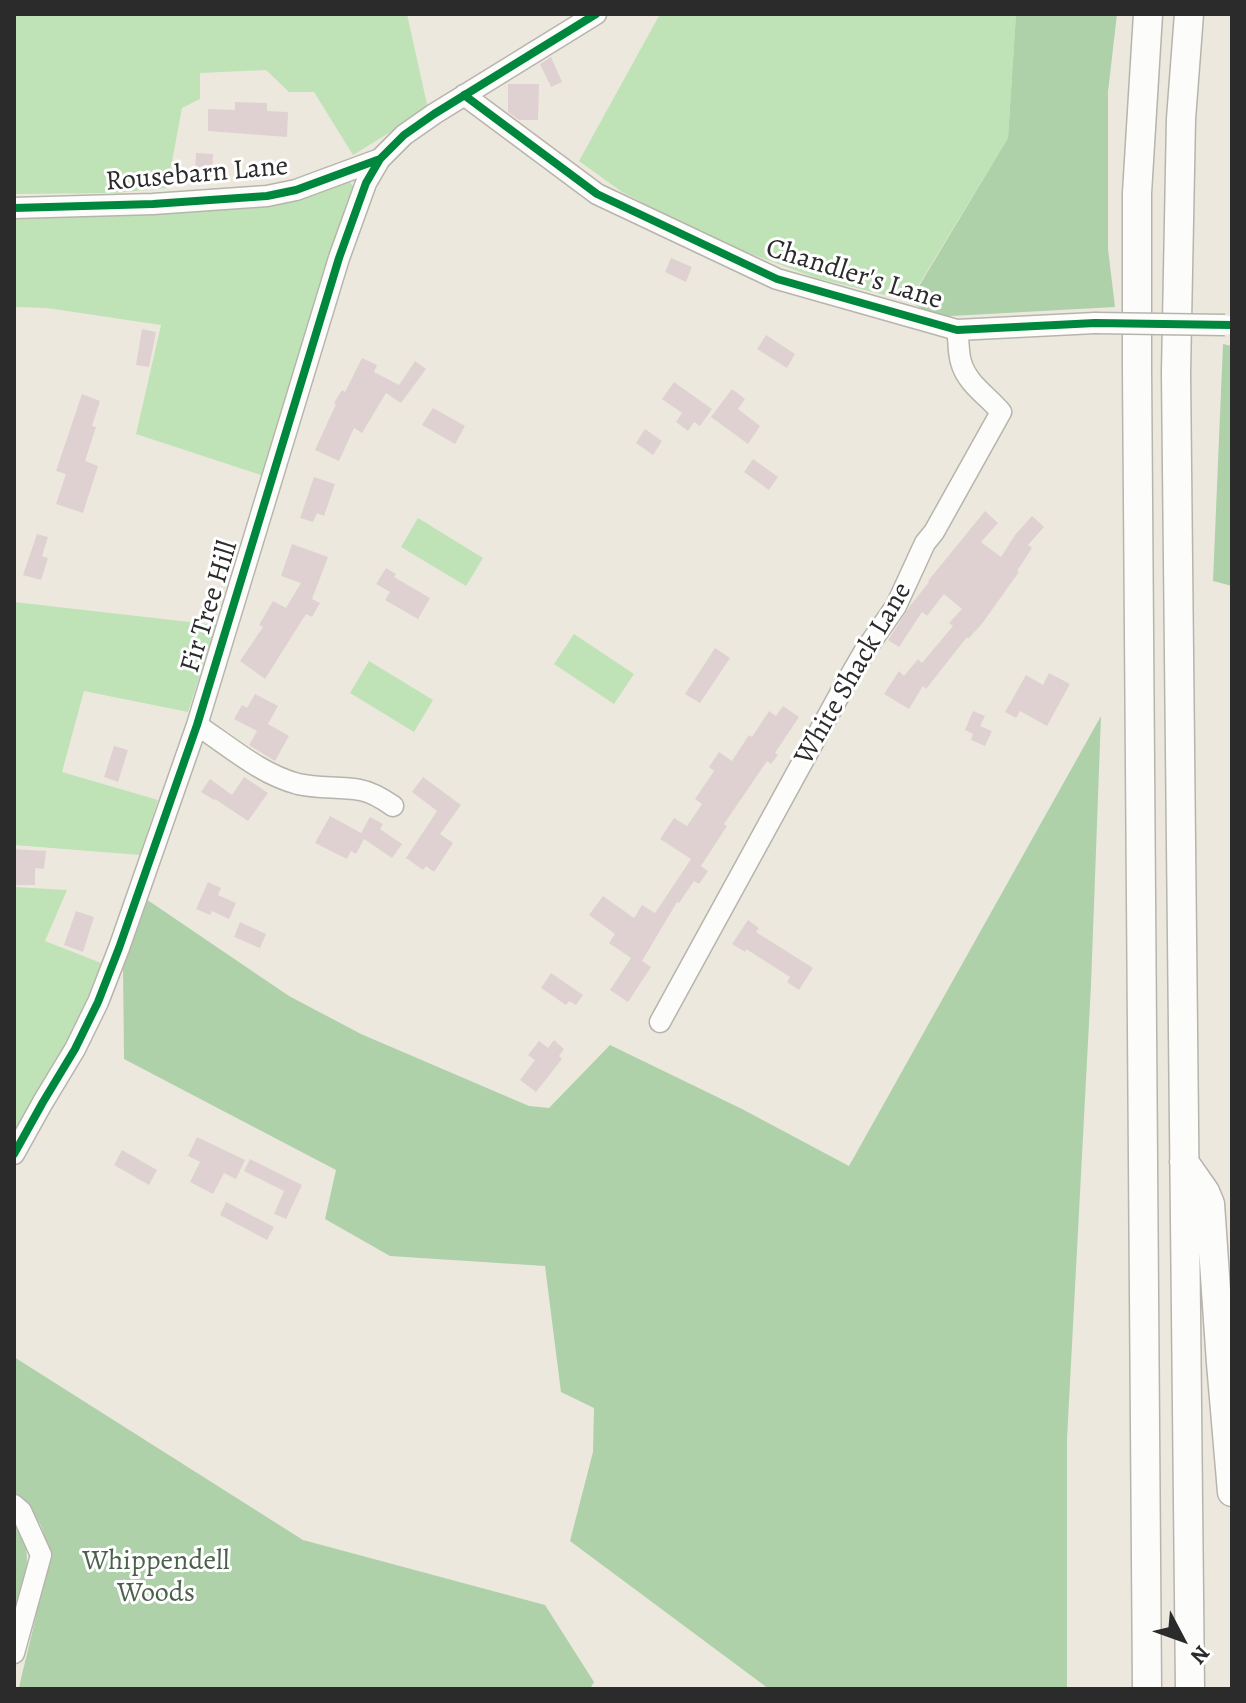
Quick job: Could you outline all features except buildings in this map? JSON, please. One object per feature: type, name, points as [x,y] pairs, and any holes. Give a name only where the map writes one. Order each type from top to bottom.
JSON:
[{"type":"highway","points":[[1147,1689],[1137,193],[1148,14]]},
{"type":"highway","points":[[1189,14],[1180,134],[1176,373],[1190,1689]]},
{"type":"highway","points":[[1184,1162],[1210,1204],[1232,1492]]},
{"type":"highway","points":[[1130,1689],[1146,1615]]},
{"type":"street","name":"Fir Tree Hill","points":[[14,1154],[75,1049],[119,948],[197,725],[339,258],[366,183],[380,159],[404,135],[596,14]]},
{"type":"street","name":"Chandler's Lane","points":[[464,95],[597,194],[777,279],[957,330],[1095,323],[1228,325]]},
{"type":"street","name":"Rousebarn Lane","points":[[14,208],[153,204],[267,196],[296,190],[380,159]]},
{"type":"street","name":"White Shack Lane","points":[[660,1022],[842,690],[896,606],[925,543],[1001,412],[976,388],[962,366],[957,330]]},
{"type":"street","points":[[197,725],[247,760],[283,779],[359,790],[382,798],[393,806]]},
{"type":"street","points":[[14,1505],[21,1511],[41,1555],[14,1653]]},
{"type":"green space","points":[[14,14],[407,14],[428,109],[353,155],[314,92],[289,92],[266,70],[200,73],[200,99],[182,108],[167,188],[114,193],[14,194]]},
{"type":"green space","points":[[660,14],[1016,14],[1008,138],[909,301],[816,278],[719,242],[622,192],[579,161]]},
{"type":"green space","points":[[1016,14],[1117,14],[1108,92],[1108,249],[1115,307],[938,319],[910,301],[1008,138]]},
{"type":"green space","points":[[348,179],[357,192],[264,476],[136,434],[161,325],[47,308],[14,307],[14,217],[163,214],[291,201]]},
{"type":"green space","points":[[1223,344],[1232,346],[1232,586],[1213,581]]},
{"type":"green space","points":[[418,518],[483,558],[466,586],[401,547]]},
{"type":"green space","points":[[14,602],[216,625],[188,712],[84,691],[62,772],[158,800],[140,855],[14,845]]},
{"type":"green space","points":[[574,634],[634,674],[614,704],[554,664]]},
{"type":"green space","points":[[369,661],[433,700],[414,732],[350,693]]},
{"type":"green space","points":[[1101,716],[1091,985],[1067,1439],[1067,1689],[769,1689],[570,1541],[593,1452],[594,1408],[561,1392],[545,1266],[390,1256],[325,1219],[336,1170],[124,1059],[123,966],[146,899],[289,996],[361,1034],[529,1106],[549,1108],[610,1045],[742,1109],[849,1166]]},
{"type":"green space","points":[[14,887],[67,890],[45,941],[101,963],[77,1024],[14,1143]]},
{"type":"green space","name":"Whippendell Woods","points":[[14,1357],[303,1540],[545,1605],[594,1682],[590,1689],[19,1689],[43,1580],[45,1557],[40,1524],[14,1496]]},
{"type":"green space","name":"Whippendell Woods","points":[[14,1524],[21,1535],[27,1557],[14,1616]]},
{"type":"cycle path","points":[[14,1154],[75,1049],[119,948],[197,725],[339,258],[366,183],[380,159],[404,135],[596,14]]},
{"type":"cycle path","points":[[464,95],[597,194],[777,279],[957,330],[1095,323],[1232,325]]},
{"type":"cycle path","points":[[14,208],[153,204],[267,196],[296,190],[380,159]]}]
